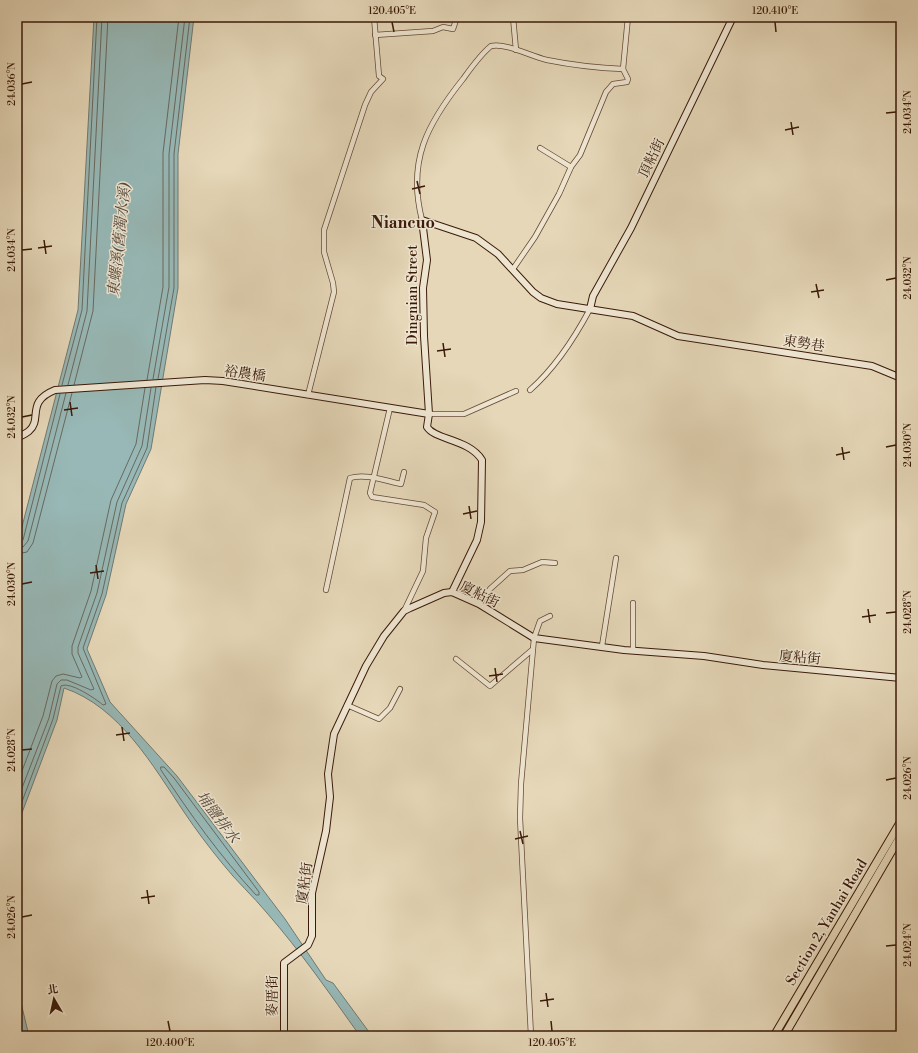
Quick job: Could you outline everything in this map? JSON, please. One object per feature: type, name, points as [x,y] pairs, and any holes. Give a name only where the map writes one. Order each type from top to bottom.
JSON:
[{"type":"main road","name":"Section 2, Yanhai Road","points":[[774,1036],[901,821]]},
{"type":"main road","name":"Section 2, Yanhai Road","points":[[784,1036],[901,835]]},
{"type":"street","points":[[308,395],[334,292],[333,283],[324,252],[324,230],[365,105],[371,92],[383,78],[379,76],[374,17]]},
{"type":"street","points":[[375,35],[433,31],[443,27],[453,29],[457,17]]},
{"type":"street","points":[[513,17],[516,50]]},
{"type":"street","points":[[513,269],[535,237],[559,194],[571,167],[580,155],[609,87],[614,84],[627,82],[624,69],[628,17]]},
{"type":"street","name":"頂粘街","points":[[530,390],[543,379],[566,349],[590,309],[593,296],[631,228],[733,17]]},
{"type":"street","name":"Dingnian Street","points":[[452,592],[477,540],[481,522],[482,460],[479,456],[459,442],[430,433],[427,427],[429,414],[423,302],[424,272],[427,260],[422,220],[418,203],[417,169],[419,153],[426,136],[450,95],[488,49],[497,45],[528,55],[586,67],[624,69]]},
{"type":"street","points":[[540,148],[571,167]]},
{"type":"street","points":[[422,220],[476,238],[489,246],[513,269],[533,292],[541,298],[557,304],[590,309]]},
{"type":"street","name":"東勢巷","points":[[590,309],[632,316],[678,336],[872,366],[901,378]]},
{"type":"street","name":"裕農橋","points":[[17,438],[29,431],[32,427],[41,397],[56,390],[176,382],[224,381],[429,414]]},
{"type":"street","points":[[429,414],[464,414],[516,391]]},
{"type":"street","points":[[390,408],[370,493],[372,497],[424,505],[435,512],[426,538],[423,571],[404,611]]},
{"type":"street","points":[[326,590],[349,480],[356,476],[402,484],[404,472]]},
{"type":"street","points":[[602,646],[616,558]]},
{"type":"street","points":[[479,604],[490,589],[510,571],[523,570],[542,562],[555,563]]},
{"type":"street","name":"廈粘街","points":[[290,958],[303,946],[308,944],[312,936],[312,893],[326,831],[330,797],[328,774],[334,734],[366,666],[384,636],[404,611],[444,593],[452,592],[479,604],[534,638],[633,650],[704,656],[763,666],[901,678]]},
{"type":"street","points":[[633,603],[633,650]]},
{"type":"street","points":[[532,1036],[520,818],[521,784],[534,638],[540,621],[550,616]]},
{"type":"street","points":[[456,659],[490,686],[532,650]]},
{"type":"street","points":[[347,705],[379,719],[390,708],[400,689]]},
{"type":"street","name":"麥厝街","points":[[284,1036],[284,964],[290,958]]},
{"type":"water","name":"東螺溪(舊濁水溪)","points":[[94,17],[194,17],[178,154],[178,288],[151,449],[126,504],[106,595],[87,649],[110,702],[177,776],[285,919],[326,980],[333,983],[372,1036],[360,1036],[292,943],[262,907],[227,870],[207,845],[147,758],[118,723],[102,709],[84,697],[64,688],[57,720],[17,826],[17,546],[78,310]]},
{"type":"water","points":[[17,986],[29,1036],[17,1036]]},
{"type":"district","name":"Niancuo","points":[[403,222]]},
{"type":"water label","name":"埔鹽排水","points":[[218,817]]}]
